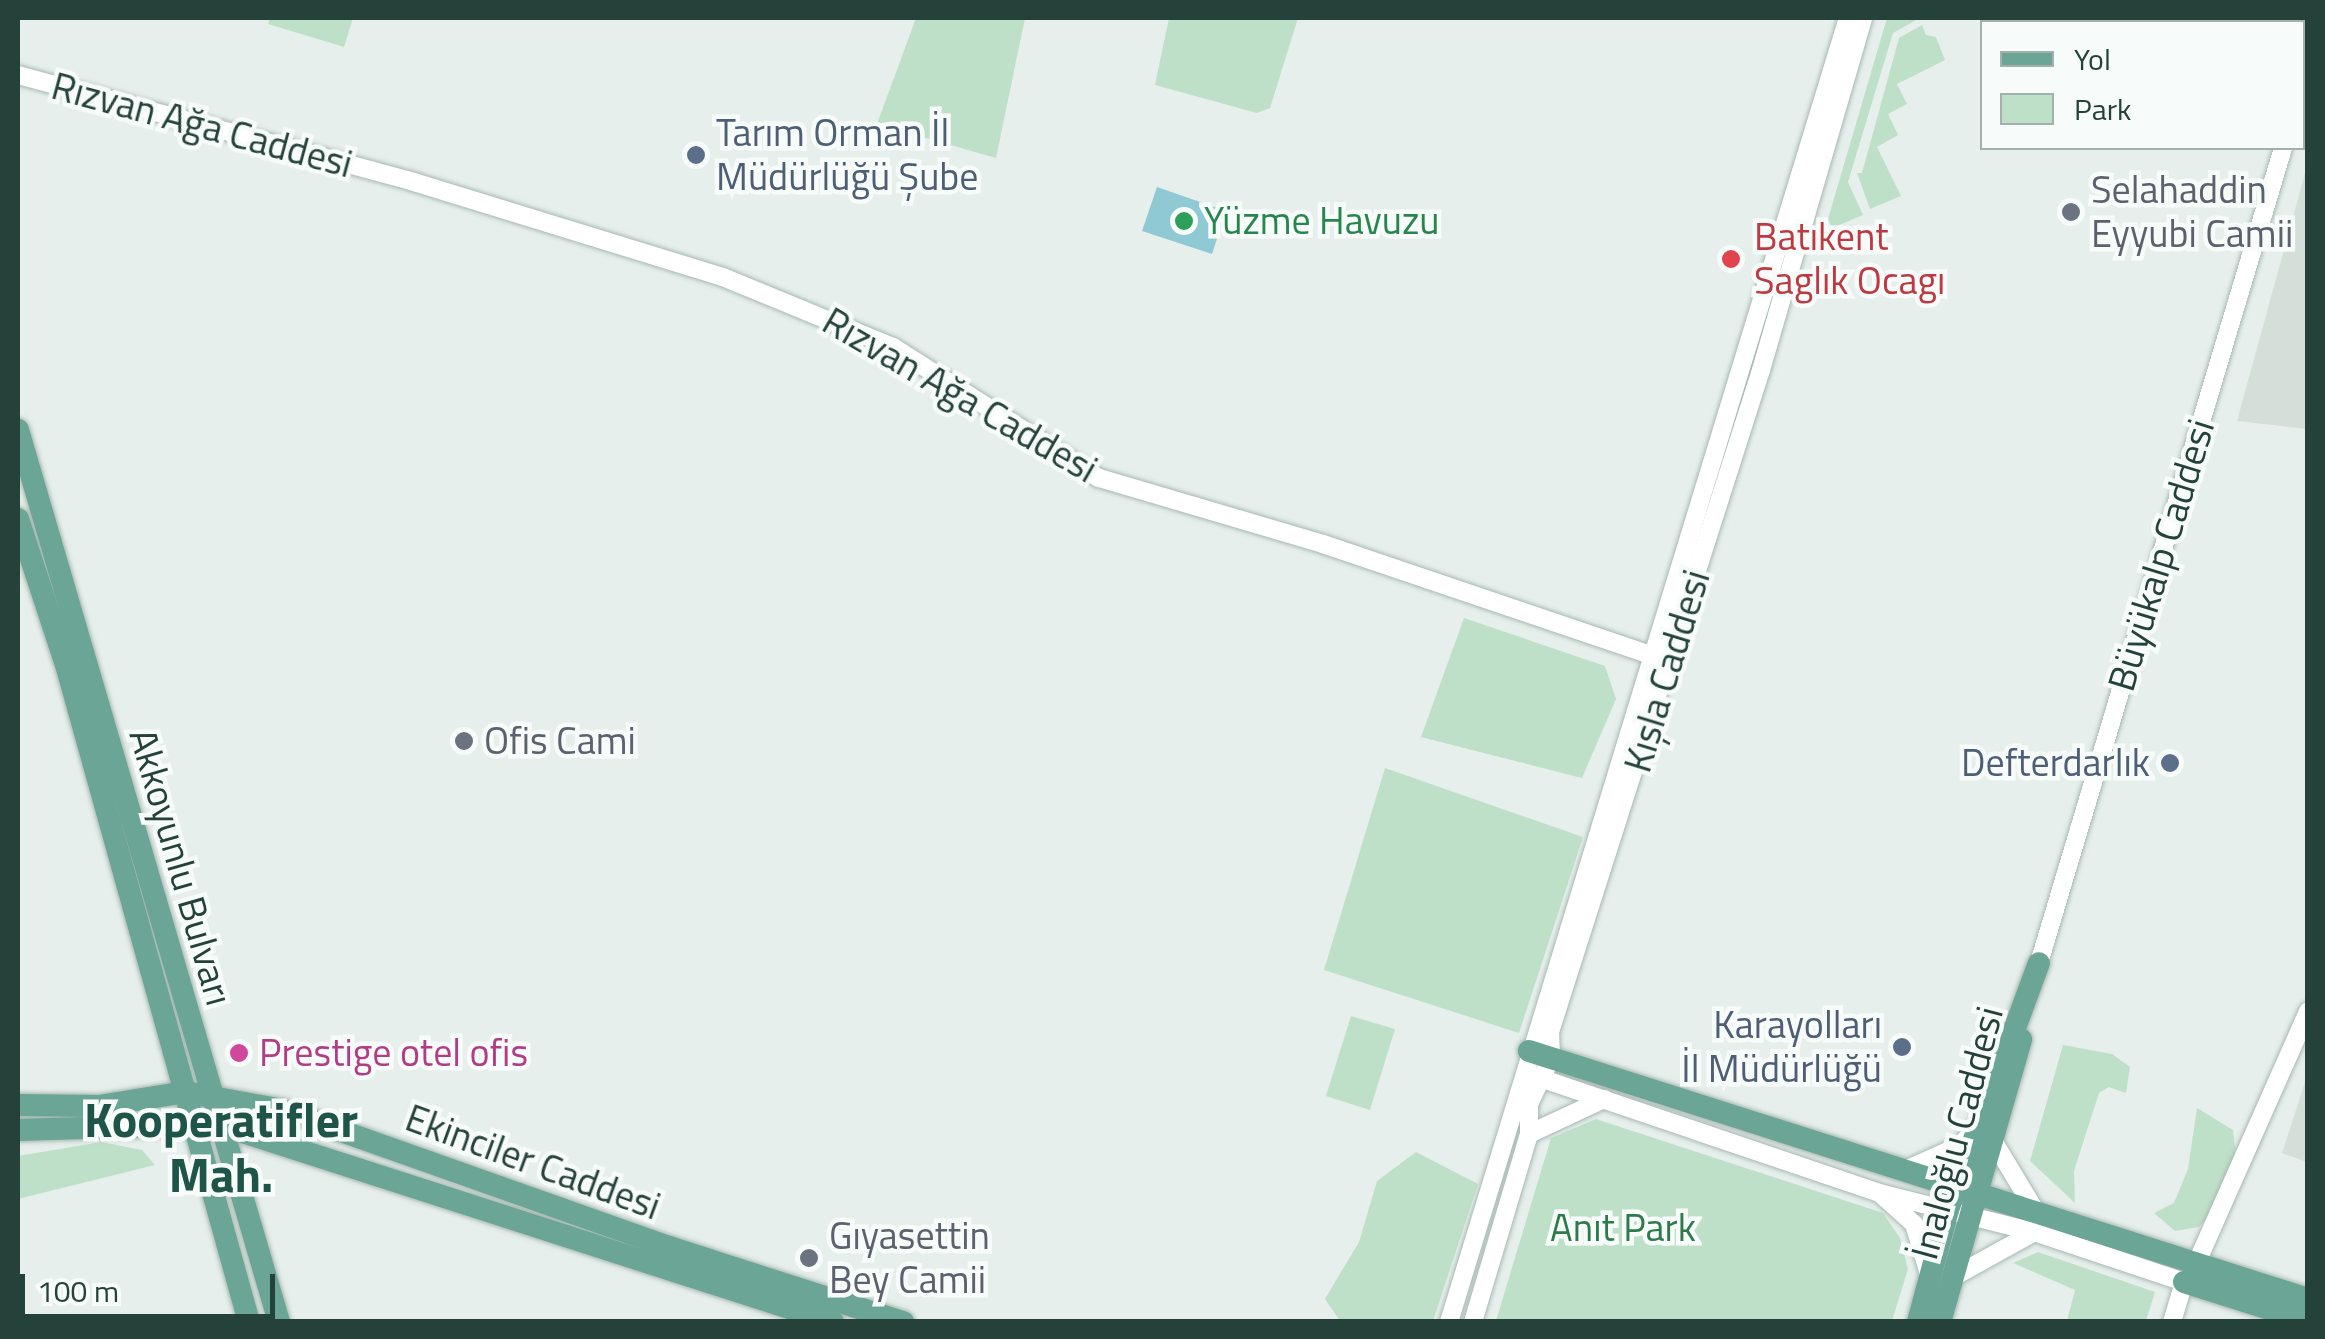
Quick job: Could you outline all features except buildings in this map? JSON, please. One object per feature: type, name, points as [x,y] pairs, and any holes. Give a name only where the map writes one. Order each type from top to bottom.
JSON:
[{"type":"main road","name":"Akkoyunlu Bulvarı","points":[[18,430],[196,1092],[192,1122],[249,1322]]},
{"type":"main road","name":"Akkoyunlu Bulvarı","points":[[18,520],[196,1092],[218,1124],[278,1322]]},
{"type":"main road","points":[[1918,1322],[1948,1210],[1967,1187],[1978,1128],[2039,962]]},
{"type":"main road","name":"İnaloğlu Caddesi","points":[[1940,1322],[1972,1218],[1967,1187],[1995,1144],[2039,962]]},
{"type":"main road","points":[[1537,1065],[1910,1168],[1967,1187],[2035,1222],[2197,1262],[2308,1299]]},
{"type":"main road","name":"Ekinciler Caddesi","points":[[18,1105],[99,1106],[196,1092],[282,1110],[669,1248],[902,1322]]},
{"type":"main road","name":"Ekinciler Caddesi","points":[[18,1130],[218,1124],[833,1322]]},
{"type":"main road","points":[[2184,1282],[2308,1321]]},
{"type":"street","points":[[1662,659],[1848,18]]},
{"type":"street","name":"Kışla Caddesi","points":[[1473,1322],[1529,1134],[1529,1104],[1537,1065],[1863,18]]},
{"type":"street","name":"Rızvan Ağa Caddesi","points":[[18,75],[414,182],[723,276],[894,347],[1099,478],[1323,544],[1662,659]]},
{"type":"street","name":"Büyükalp Caddesi","points":[[2039,962],[2282,150]]},
{"type":"street","points":[[2197,1262],[2308,1012]]},
{"type":"street","points":[[1449,1322],[1537,1065],[1604,1100],[1879,1193],[1972,1218],[2035,1222],[2184,1282],[2172,1322]]},
{"type":"street","points":[[1529,1134],[1604,1100]]},
{"type":"street","points":[[1910,1168],[1959,1146],[1978,1128]]},
{"type":"street","points":[[1995,1144],[2035,1222]]},
{"type":"street","points":[[1879,1193],[1914,1224],[1930,1280]]},
{"type":"street","points":[[1956,1276],[2035,1222]]},
{"type":"shaded area","points":[[2307,166],[2307,429],[2237,421]]},
{"type":"shaded area","points":[[2307,1076],[2307,1162],[2282,1153]]},
{"type":"green space","points":[[270,18],[353,18],[344,47],[268,24]]},
{"type":"green space","points":[[916,18],[1025,18],[996,158],[877,124]]},
{"type":"green space","points":[[1169,18],[1298,18],[1270,108],[1257,113],[1155,85]]},
{"type":"green space","points":[[1887,18],[1918,19],[1893,33],[1848,182],[1863,215],[1832,228],[1828,219]]},
{"type":"green space","points":[[1922,25],[1926,35],[1936,37],[1945,60],[1897,84],[1907,104],[1888,114],[1898,135],[1877,147],[1901,196],[1870,209],[1857,173],[1862,173],[1899,38]]},
{"type":"green space","points":[[1464,618],[1605,666],[1616,699],[1582,778],[1421,737]]},
{"type":"green space","points":[[1385,768],[1583,837],[1519,1033],[1324,970]]},
{"type":"green space","points":[[1351,1016],[1395,1029],[1370,1110],[1326,1096]]},
{"type":"green space","points":[[2063,1045],[2112,1054],[2130,1067],[2126,1093],[2109,1087],[2099,1093],[2074,1171],[2075,1203],[2030,1161]]},
{"type":"green space","points":[[2197,1108],[2233,1130],[2236,1158],[2221,1203],[2199,1227],[2175,1231],[2154,1213],[2174,1203],[2188,1169]]},
{"type":"green space","name":"Anıt Park","points":[[1596,1119],[1883,1213],[1900,1238],[1908,1269],[1892,1321],[1496,1321],[1551,1138]]},
{"type":"green space","points":[[101,1142],[142,1150],[155,1165],[18,1199],[18,1156]]},
{"type":"green space","points":[[1416,1152],[1478,1184],[1433,1321],[1340,1321],[1325,1299],[1359,1242],[1377,1181]]},
{"type":"green space","points":[[2038,1252],[2155,1292],[2146,1321],[2067,1321],[2075,1290],[2013,1263]]},
{"type":"water","name":"Yüzme Havuzu","points":[[1157,187],[1226,211],[1212,254],[1142,231]]},
{"type":"place","name":"Tarım Orman İl Müdürlüğü Şube","points":[[696,155]]},
{"type":"place","name":"Selahaddin Eyyubi Camii","points":[[2071,212]]},
{"type":"place","name":"Yüzme Havuzu","points":[[1184,221]]},
{"type":"place","name":"Batıkent Saglık Ocagı","points":[[1731,259]]},
{"type":"place","name":"Ofis Cami","points":[[464,741]]},
{"type":"place","name":"Defterdarlık","points":[[2170,763]]},
{"type":"place","name":"Karayolları İl Müdürlüğü","points":[[1902,1047]]},
{"type":"place","name":"Prestige otel ofis","points":[[239,1053]]},
{"type":"place","name":"Gıyasettin Bey Camii","points":[[809,1258]]},
{"type":"district","name":"Kooperatifler Mah.","points":[[221,1146]]}]
